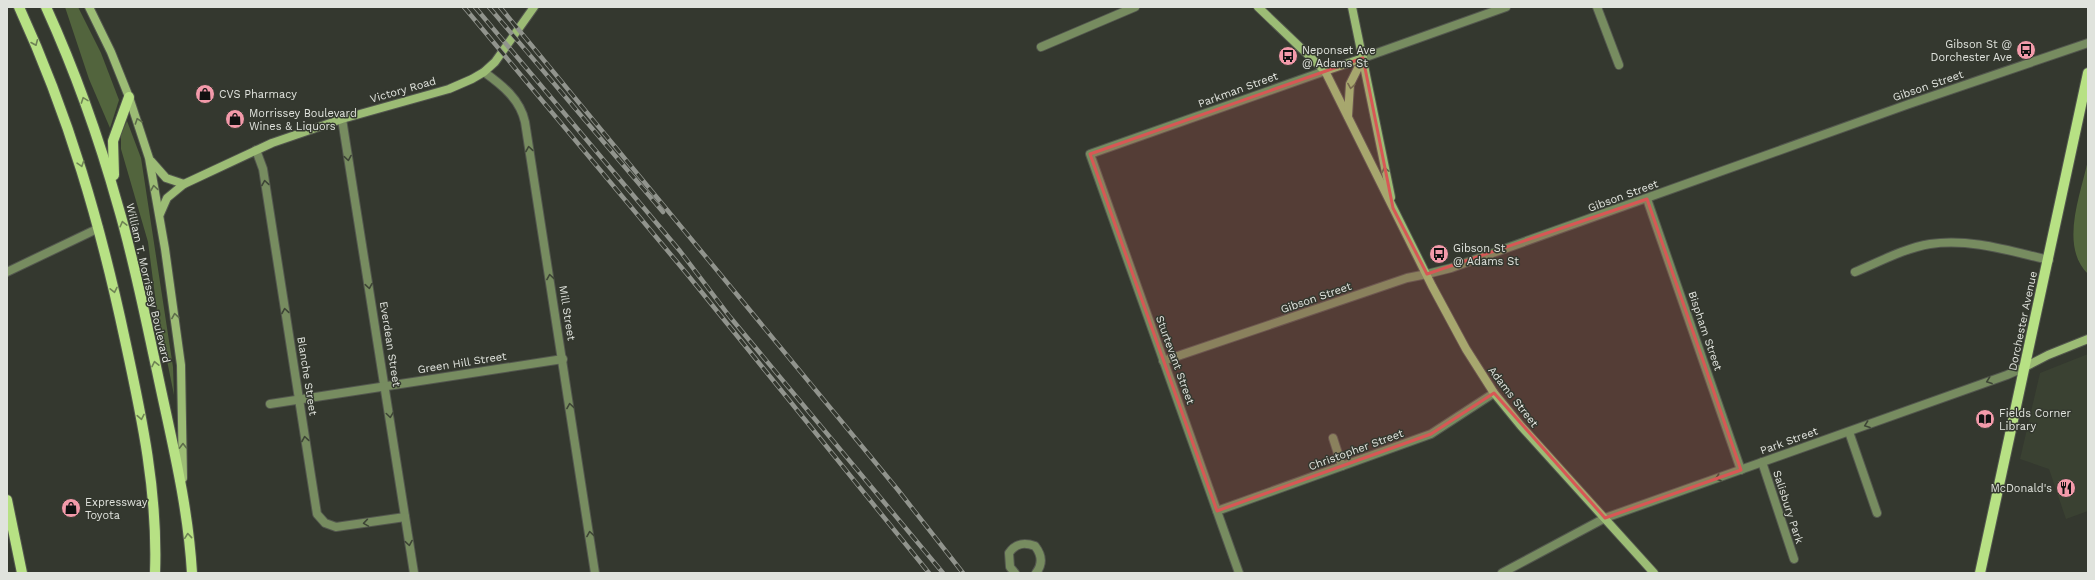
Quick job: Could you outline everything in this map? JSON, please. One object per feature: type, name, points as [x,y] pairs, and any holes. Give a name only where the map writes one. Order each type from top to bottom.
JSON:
[{"type":"main road","points":[[19,7],[62,110],[78,157],[99,228],[131,368],[149,460],[155,517],[154,573]]},
{"type":"main road","name":"William T. Morrissey Boulevard","points":[[46,7],[88,112],[119,207],[138,284],[183,499],[192,573]]},
{"type":"main road","points":[[89,7],[111,52],[129,97],[149,158],[181,364],[183,499]]},
{"type":"main road","name":"Victory Road","points":[[159,218],[165,201],[184,184],[256,150],[291,136],[342,119],[456,86],[484,72],[498,57],[534,7]]},
{"type":"main road","name":"Adams Street","points":[[1258,7],[1325,71],[1427,274],[1466,348],[1494,393],[1521,426],[1654,573]]},
{"type":"main road","name":"Adams Street","points":[[1352,7],[1393,208]]},
{"type":"main road","name":"Adams Street","points":[[1348,116],[1350,84],[1363,58]]},
{"type":"main road","name":"Parkman Street","points":[[1325,71],[1363,58]]},
{"type":"main road","name":"Dorchester Avenue","points":[[1980,573],[2049,260],[2088,73]]},
{"type":"main road","points":[[119,207],[112,149],[117,128],[129,97]]},
{"type":"main road","points":[[149,158],[166,178],[184,184]]},
{"type":"main road","name":"Park Street","points":[[2025,367],[2048,355],[2088,339]]},
{"type":"main road","points":[[7,500],[22,573]]},
{"type":"street","points":[[1041,46],[1135,7]]},
{"type":"street","name":"Parkman Street","points":[[1363,58],[1506,7]]},
{"type":"street","points":[[1597,7],[1619,65]]},
{"type":"street","name":"Gibson Street","points":[[1163,361],[1407,278],[1451,268],[1909,104],[2088,43]]},
{"type":"street","name":"Parkman Street","points":[[1090,154],[1325,71]]},
{"type":"street","name":"Mill Street","points":[[484,72],[511,95],[518,103],[524,117],[563,359],[595,573]]},
{"type":"street","name":"Everdean Street","points":[[342,119],[386,386],[414,573]]},
{"type":"street","name":"Blanche Street","points":[[256,150],[262,169],[316,510],[322,521],[328,525],[341,527],[405,517]]},
{"type":"street","name":"Sturtevant Street","points":[[1090,154],[1239,573]]},
{"type":"street","name":"Bispham Street","points":[[1647,199],[1741,470]]},
{"type":"street","points":[[7,272],[99,228]]},
{"type":"street","points":[[1855,272],[1929,244],[1952,242],[1992,247],[2049,260]]},
{"type":"street","name":"Green Hill Street","points":[[270,404],[563,359]]},
{"type":"street","name":"Park Street","points":[[1502,573],[1605,518],[1849,432],[2007,375],[2025,367]]},
{"type":"street","name":"Christopher Street","points":[[1218,511],[1431,434],[1494,393]]},
{"type":"street","points":[[1849,432],[1877,514]]},
{"type":"street","points":[[1333,438],[1342,466]]},
{"type":"street","name":"Salisbury Park","points":[[1762,462],[1794,559]]},
{"type":"street","points":[[1015,573],[1010,567],[1009,553],[1016,545],[1023,544],[1035,546],[1041,555],[1040,568],[1036,573]]},
{"type":"highlighted area","points":[[1363,58],[1393,208],[1427,274],[1647,199],[1741,470],[1605,518],[1494,393],[1431,434],[1217,511],[1090,154]]},
{"type":"shaded area","points":[[2088,354],[2088,511],[2066,519],[2049,469],[2020,459],[2040,373]]},
{"type":"green space","points":[[65,7],[78,7],[101,53],[119,100],[110,128],[89,79]]},
{"type":"green space","points":[[127,121],[141,158],[173,367],[174,395],[157,311],[148,242],[121,149],[121,134]]},
{"type":"green space","points":[[2088,160],[2088,274],[2079,262],[2073,235],[2077,204]]},
{"type":"railway","points":[[464,7],[687,274],[929,573]]},
{"type":"railway","points":[[475,7],[680,251],[730,317],[943,573]]},
{"type":"railway","points":[[489,7],[663,212]]},
{"type":"railway","points":[[500,7],[898,490],[963,573]]},
{"type":"place","name":"Gibson St @ Dorchester Ave","points":[[2026,50]]},
{"type":"place","name":"Neponset Ave @ Adams St","points":[[1288,56]]},
{"type":"place","name":"CVS Pharmacy","points":[[205,94]]},
{"type":"place","name":"Morrissey Boulevard Wines & Liquors","points":[[235,119]]},
{"type":"place","name":"Gibson St @ Adams St","points":[[1439,254]]},
{"type":"place","name":"Fields Corner Library","points":[[1985,419]]},
{"type":"place","name":"McDonald's","points":[[2066,488]]},
{"type":"place","name":"Expressway Toyota","points":[[71,508]]}]
